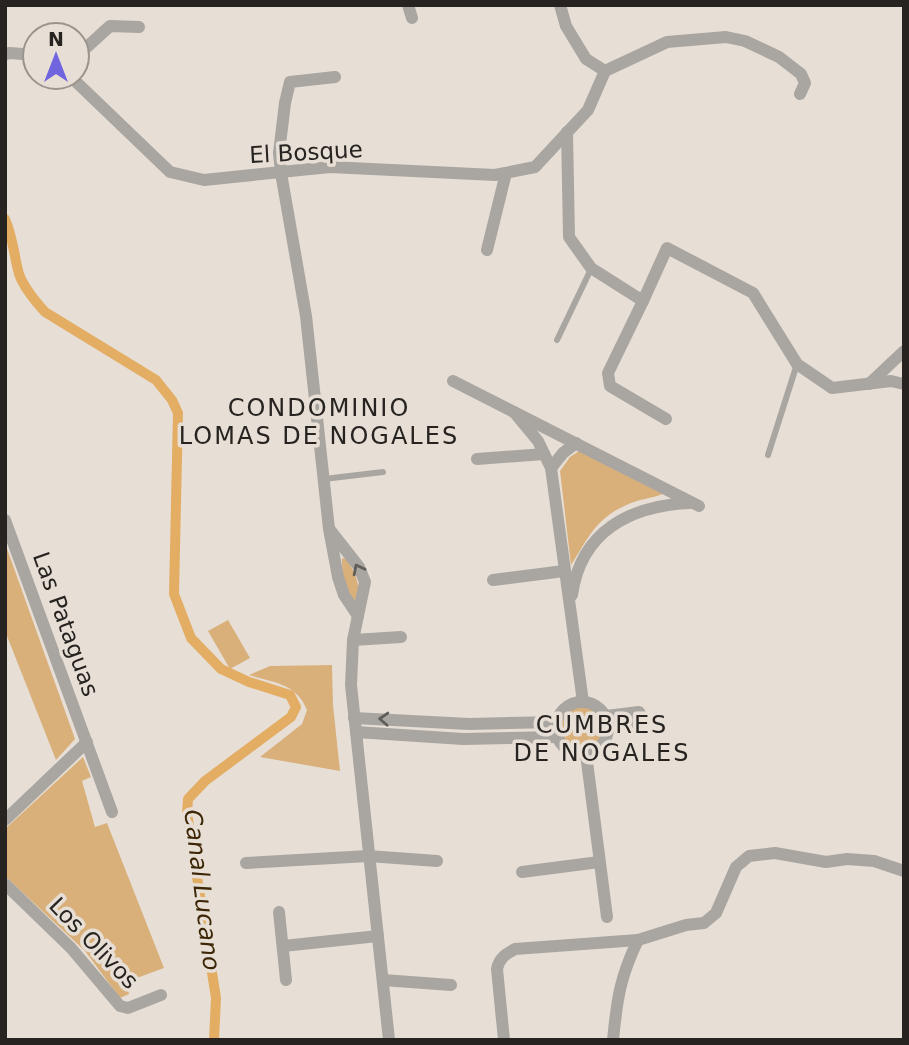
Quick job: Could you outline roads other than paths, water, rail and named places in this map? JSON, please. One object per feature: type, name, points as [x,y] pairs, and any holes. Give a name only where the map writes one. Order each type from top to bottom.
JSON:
[{"type":"street","points":[[560,5],[566,26],[586,59],[605,71],[667,42],[726,37],[762,48],[794,67],[805,83],[800,94]]},
{"type":"street","points":[[91,43],[110,26],[139,27]]},
{"type":"street","name":"El Bosque","points":[[86,91],[170,172],[204,180],[330,167],[495,175],[535,167],[588,110],[605,71]]},
{"type":"street","points":[[334,78],[290,82],[279,153],[306,316],[338,577],[344,595],[358,616]]},
{"type":"street","points":[[567,132],[569,237],[591,268],[643,301]]},
{"type":"street","points":[[487,250],[506,173]]},
{"type":"street","points":[[666,419],[610,386],[608,373],[667,248],[752,293],[797,364],[832,388],[891,381],[904,384]]},
{"type":"street","points":[[869,384],[904,351]]},
{"type":"street","points":[[453,381],[694,504],[667,505],[637,512],[604,531],[580,566],[573,589],[572,609]]},
{"type":"street","points":[[514,412],[538,441],[551,468],[583,702]]},
{"type":"street","points":[[551,468],[563,453],[576,443]]},
{"type":"street","points":[[477,459],[544,454]]},
{"type":"street","name":"Las Pataguas","points":[[5,520],[112,812]]},
{"type":"street","points":[[330,529],[359,567],[364,591],[353,640],[351,676],[389,1040]]},
{"type":"street","points":[[493,580],[564,571]]},
{"type":"street","points":[[353,640],[401,637]]},
{"type":"street","points":[[583,702],[596,706],[607,721],[603,744],[586,754],[567,749],[558,737],[557,722],[568,706],[583,702]]},
{"type":"street","points":[[355,718],[489,724],[557,722]]},
{"type":"street","points":[[426,737],[427,722]]},
{"type":"street","points":[[489,724],[489,739]]},
{"type":"street","points":[[356,732],[489,739],[558,737]]},
{"type":"street","points":[[5,820],[87,742]]},
{"type":"street","points":[[586,754],[607,917]]},
{"type":"street","points":[[505,1040],[496,969],[498,962],[515,949],[638,940],[685,925],[704,923],[716,913],[736,867],[749,856],[775,853],[826,862],[847,859],[874,861],[904,871]]},
{"type":"street","points":[[246,863],[368,856],[437,861]]},
{"type":"street","points":[[522,872],[599,862]]},
{"type":"street","name":"Los Olivos","points":[[5,884],[71,948],[120,1006],[128,1008],[161,995]]},
{"type":"street","points":[[279,912],[286,980]]},
{"type":"street","points":[[283,946],[378,936]]},
{"type":"street","points":[[613,1040],[617,998],[624,970],[638,940]]},
{"type":"street","points":[[383,980],[451,985]]},
{"type":"lane","points":[[557,340],[591,268]]},
{"type":"lane","points":[[768,455],[797,364]]},
{"type":"lane","points":[[324,478],[383,472]]},
{"type":"waterway","name":"Canal Lucano","points":[[5,219],[19,274],[41,308],[156,380],[172,400],[178,413],[174,594],[191,638],[221,669],[249,682],[290,695],[296,707],[291,717],[205,781],[188,799],[187,813],[216,998],[214,1040]]},
{"type":"district","name":"CONDOMINIO LOMAS DE NOGALES","points":[[319,422]]},
{"type":"district","name":"CUMBRES DE NOGALES","points":[[602,739]]}]
